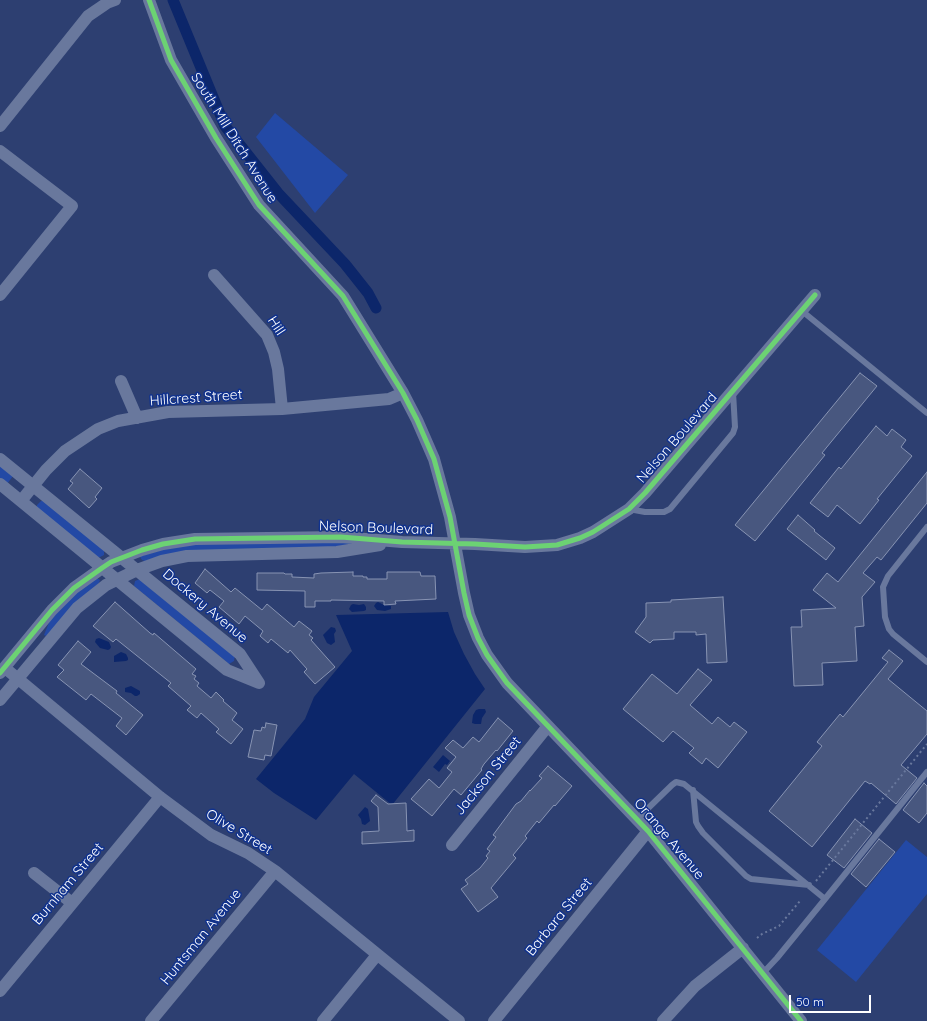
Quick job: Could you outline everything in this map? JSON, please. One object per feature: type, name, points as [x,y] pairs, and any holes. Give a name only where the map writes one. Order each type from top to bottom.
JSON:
[{"type":"street","points":[[0,126],[88,16],[107,3],[115,0]]},
{"type":"street","name":"South Mill Ditch Avenue","points":[[149,0],[171,60],[216,138],[255,199],[343,296],[403,392],[418,420],[434,459],[450,517],[464,593],[473,626],[486,655],[507,683]]},
{"type":"street","points":[[0,151],[72,206],[0,295]]},
{"type":"street","name":"Hill","points":[[214,275],[267,335],[275,358],[282,408]]},
{"type":"street","name":"Nelson Boulevard","points":[[2,671],[60,602],[74,588],[102,568],[152,546],[185,540],[341,537],[402,542],[525,547],[557,545],[575,540],[593,532],[629,509],[645,493],[815,295]]},
{"type":"street","points":[[121,382],[136,418]]},
{"type":"street","name":"Hillcrest Street","points":[[21,501],[65,451],[98,429],[118,421],[168,412],[282,408],[389,398],[403,392]]},
{"type":"street","name":"Dockery Avenue","points":[[0,459],[240,654],[259,682],[227,670],[0,484]]},
{"type":"street","name":"Nelson Boulevard","points":[[0,700],[74,611],[94,594],[116,580],[137,570],[162,561],[187,556],[337,552],[402,542]]},
{"type":"street","name":"Olive Street","points":[[2,671],[17,679],[160,797],[211,835],[248,853],[274,871],[459,1021]]},
{"type":"street","name":"Orange Avenue","points":[[507,683],[648,831],[801,1021]]},
{"type":"street","name":"Jackson Street","points":[[452,845],[548,726]]},
{"type":"street","name":"Burnham Street","points":[[0,991],[160,797]]},
{"type":"street","name":"Barbara Street","points":[[494,1021],[648,831]]},
{"type":"street","name":"Huntsman Avenue","points":[[151,1021],[274,871]]},
{"type":"street","points":[[34,873],[72,903]]},
{"type":"street","points":[[663,1021],[695,986],[742,948]]},
{"type":"street","points":[[323,1021],[377,955]]},
{"type":"lane","points":[[802,311],[927,413]]},
{"type":"lane","points":[[629,509],[645,512],[664,512],[670,509],[732,433],[735,427],[733,392]]},
{"type":"lane","points":[[927,527],[888,576],[883,587],[885,617],[889,629],[927,662]]},
{"type":"lane","points":[[763,973],[777,958],[927,772]]},
{"type":"lane","points":[[637,819],[672,784],[680,782],[693,790],[825,899]]},
{"type":"lane","points":[[693,790],[696,822],[698,826],[703,834],[746,876],[752,880],[809,885]]},
{"type":"path","points":[[816,880],[927,744]]},
{"type":"path","points":[[757,938],[779,926],[800,901]]},
{"type":"shaded area","points":[[275,113],[348,175],[315,213],[256,137]]},
{"type":"shaded area","points":[[0,465],[13,476],[7,484],[0,479]]},
{"type":"shaded area","points":[[41,501],[44,501],[104,549],[104,555],[98,558],[37,508],[37,505]]},
{"type":"shaded area","points":[[365,541],[335,547],[145,561],[140,557],[183,544]]},
{"type":"shaded area","points":[[97,578],[100,580],[99,583],[46,636],[44,635],[50,620],[79,590]]},
{"type":"shaded area","points":[[140,579],[235,655],[234,661],[229,664],[134,586],[135,581]]},
{"type":"shaded area","points":[[378,602],[391,606],[391,609],[385,611],[377,610],[374,606]]},
{"type":"shaded area","points":[[353,604],[364,604],[366,610],[352,612],[349,609]]},
{"type":"shaded area","points":[[448,612],[454,632],[464,654],[485,689],[392,805],[354,774],[316,820],[274,793],[256,779],[305,719],[314,697],[352,651],[336,615]]},
{"type":"shaded area","points":[[331,627],[335,628],[336,631],[334,634],[335,642],[331,645],[327,643],[323,635]]},
{"type":"shaded area","points":[[99,638],[109,642],[111,647],[110,649],[100,648],[95,642],[96,639]]},
{"type":"shaded area","points":[[121,652],[126,654],[128,660],[114,662],[114,656]]},
{"type":"shaded area","points":[[131,686],[140,691],[140,694],[135,696],[131,693],[125,692],[125,688]]},
{"type":"shaded area","points":[[485,709],[486,712],[482,718],[481,724],[472,723],[473,715],[476,710]]},
{"type":"shaded area","points":[[443,755],[450,761],[447,765],[445,764],[439,772],[433,767]]},
{"type":"shaded area","points":[[365,807],[368,809],[370,821],[365,825],[362,824],[358,815]]},
{"type":"shaded area","points":[[906,840],[927,857],[927,894],[856,982],[817,950]]},
{"type":"building","points":[[860,373],[877,386],[822,453],[825,455],[755,541],[735,525]]},
{"type":"building","points":[[876,426],[887,436],[892,429],[906,440],[901,447],[912,456],[877,499],[879,500],[860,524],[837,505],[828,517],[810,503],[839,467],[841,469]]},
{"type":"building","points":[[80,469],[102,488],[95,497],[97,499],[89,508],[68,489],[73,483],[70,481]]},
{"type":"building","points":[[927,472],[927,503],[881,560],[877,557],[863,573],[875,582],[862,597],[864,626],[855,627],[857,661],[822,663],[823,685],[794,686],[791,627],[802,627],[801,610],[836,608],[813,590],[827,573],[838,582]]},
{"type":"building","points":[[798,515],[815,530],[814,531],[835,548],[826,560],[787,529]]},
{"type":"building","points":[[205,569],[231,592],[235,588],[262,610],[267,604],[294,627],[299,621],[312,631],[309,635],[313,638],[311,640],[335,667],[315,684],[304,672],[307,669],[290,650],[288,653],[271,639],[268,643],[260,636],[263,631],[245,616],[239,624],[219,607],[224,601],[210,590],[207,593],[195,583]]},
{"type":"building","points":[[353,572],[353,576],[363,576],[367,577],[367,579],[387,579],[387,572],[420,572],[421,576],[435,576],[436,599],[395,601],[396,604],[384,605],[384,601],[331,600],[315,601],[315,607],[305,607],[305,591],[257,590],[257,573],[284,573],[292,574],[292,577],[314,578],[314,574]]},
{"type":"building","points":[[723,597],[727,662],[707,663],[706,634],[696,635],[696,632],[674,632],[674,639],[653,640],[650,643],[635,632],[646,617],[646,603]]},
{"type":"building","points":[[115,602],[150,633],[153,635],[154,633],[196,669],[192,674],[196,676],[194,679],[199,683],[197,686],[211,698],[216,692],[224,700],[223,701],[237,713],[232,720],[243,729],[231,744],[216,732],[219,729],[201,713],[197,718],[187,710],[191,706],[168,686],[171,683],[116,639],[113,642],[93,626]]},
{"type":"building","points":[[78,641],[91,652],[81,664],[117,691],[116,693],[143,715],[126,735],[116,726],[122,718],[91,694],[86,700],[57,677],[64,670],[58,665]]},
{"type":"building","points":[[889,650],[903,661],[888,679],[927,711],[927,734],[901,765],[917,778],[896,804],[871,783],[870,784],[865,781],[812,847],[769,811],[822,746],[817,742],[840,714],[843,717],[888,662],[882,658]]},
{"type":"building","points":[[698,669],[712,680],[690,705],[712,724],[718,717],[730,727],[734,722],[747,732],[718,768],[706,758],[702,764],[689,753],[694,748],[673,731],[663,742],[623,709],[652,674],[677,694]]},
{"type":"building","points":[[498,718],[513,731],[484,764],[481,769],[482,770],[461,795],[454,789],[432,816],[411,799],[429,779],[439,788],[452,772],[447,768],[456,757],[445,748],[453,740],[463,748],[473,737],[479,742]]},
{"type":"building","points":[[266,723],[277,725],[271,756],[265,755],[264,760],[248,757],[254,730],[261,731],[262,727],[265,728]]},
{"type":"building","points":[[548,766],[572,786],[539,823],[537,821],[525,836],[527,838],[513,855],[516,858],[491,888],[498,897],[478,912],[461,889],[468,884],[465,880],[480,868],[488,858],[486,856],[490,851],[487,849],[496,837],[493,835],[516,804],[521,801],[542,778],[539,776]]},
{"type":"building","points":[[924,783],[927,786],[927,813],[919,823],[903,810]]},
{"type":"building","points":[[376,795],[388,804],[406,803],[407,831],[414,830],[414,841],[362,844],[362,832],[379,831],[378,807],[371,801]]},
{"type":"building","points":[[855,819],[872,833],[844,868],[827,855]]},
{"type":"building","points":[[879,839],[895,852],[866,887],[851,874]]},
{"type":"waterway","points":[[173,0],[225,126],[278,193],[345,264],[368,293],[376,308]]},
{"type":"cycle path","points":[[149,0],[171,60],[216,138],[259,205],[343,296],[403,393],[417,420],[434,459],[450,517],[469,615],[478,638],[487,655],[507,683],[648,831],[801,1021]]},
{"type":"cycle path","points":[[0,673],[52,610],[74,588],[111,562],[163,544],[195,539],[341,537],[402,542],[525,547],[557,545],[580,538],[593,532],[629,509],[645,493],[815,295]]}]
